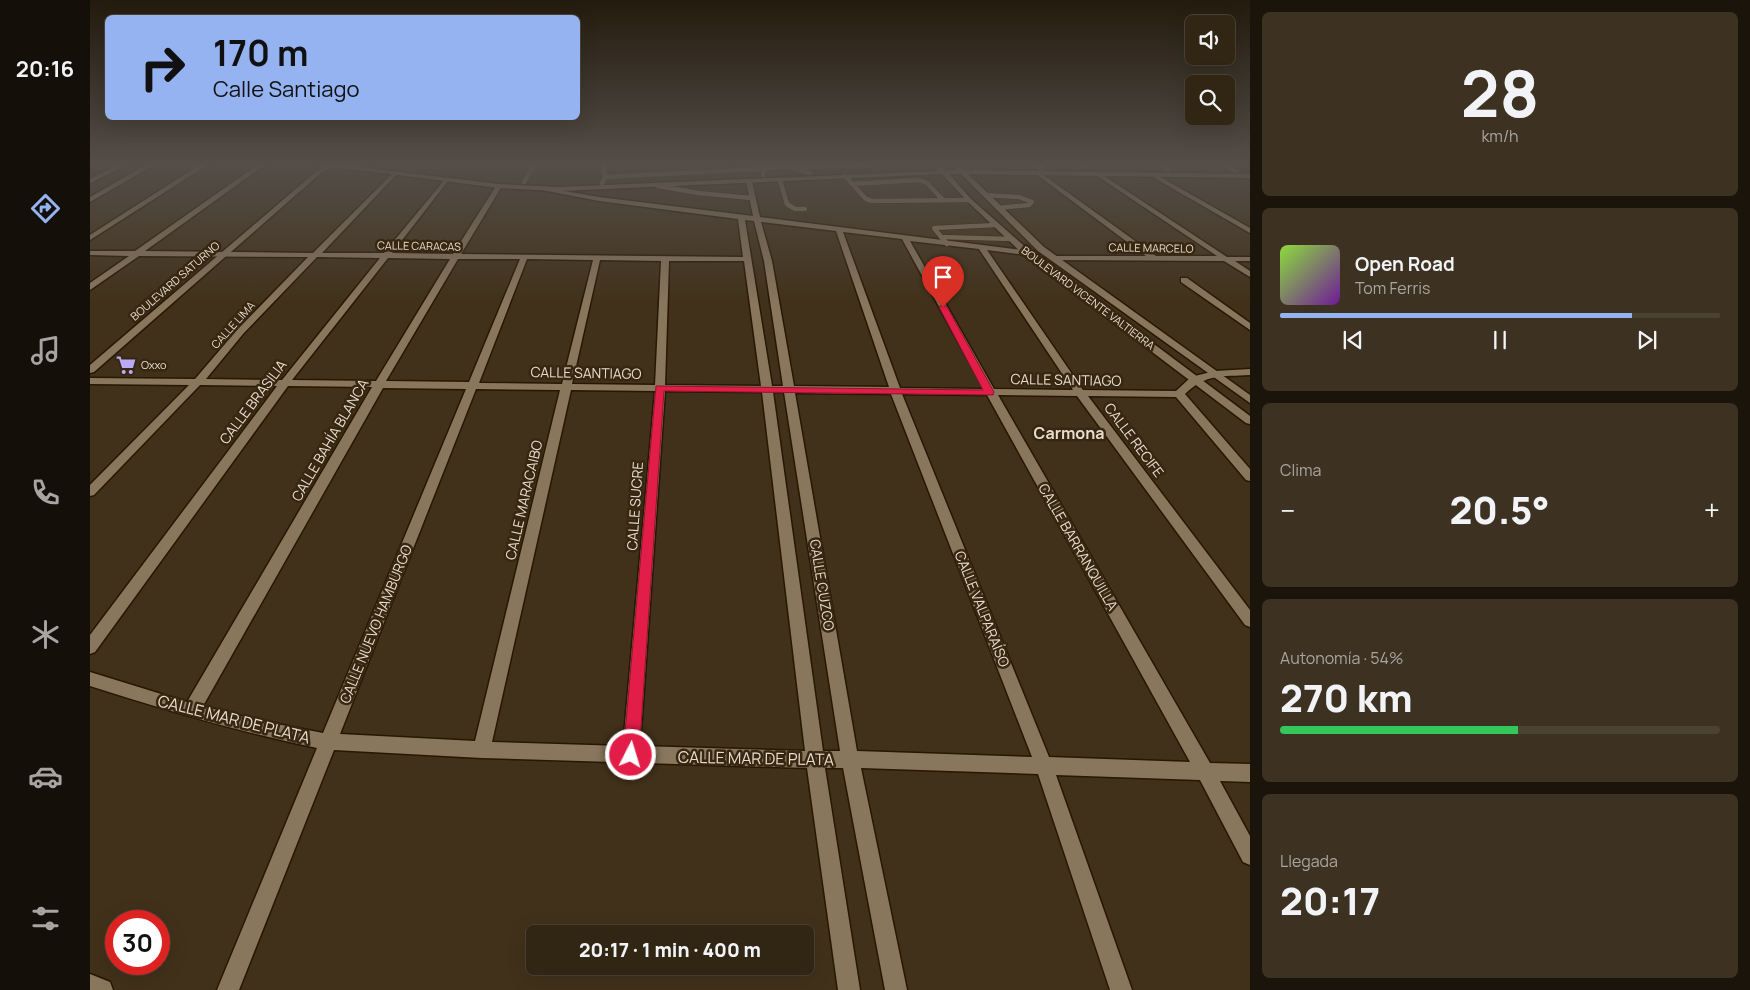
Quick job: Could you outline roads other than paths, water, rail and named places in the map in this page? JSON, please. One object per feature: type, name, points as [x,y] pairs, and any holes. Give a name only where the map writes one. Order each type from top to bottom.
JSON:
[{"type":"street","points":[[90,238],[134,210]]},
{"type":"street","points":[[90,287],[198,210]]},
{"type":"street","name":"BOULEVARD SATURNO","points":[[90,370],[272,210]]},
{"type":"street","name":"CALLE LIMA","points":[[90,492],[197,383],[240,332],[359,210]]},
{"type":"street","name":"CALLE BRASILIA","points":[[90,647],[285,384],[421,210]]},
{"type":"street","name":"CALLE BAHÍA BLANCA","points":[[191,711],[453,258],[484,210]]},
{"type":"street","points":[[694,210],[1027,253]]},
{"type":"street","name":"CALLE CUZCO","points":[[755,210],[791,390],[850,759],[896,990]]},
{"type":"street","name":"BOULEVARD VICENTE VALTIERRA","points":[[980,210],[1027,253],[1250,421]]},
{"type":"street","name":"BOULEVARD VICENTE VALTIERRA","points":[[1000,210],[1053,258],[1250,400]]},
{"type":"street","points":[[1093,210],[1155,259]]},
{"type":"street","points":[[1152,210],[1250,275]]},
{"type":"street","points":[[1215,210],[1250,231]]},
{"type":"street","name":"CALLE CUZCO","points":[[741,216],[768,390],[814,760],[849,990]]},
{"type":"street","name":"CALLE VALPARAÍSO","points":[[839,230],[896,392],[1044,766],[1121,990]]},
{"type":"street","name":"CALLE BARRANQUILLA","points":[[905,238],[989,392],[1206,772],[1250,855]]},
{"type":"street","name":"CALLE RECIFE","points":[[982,248],[1081,394],[1250,621]]},
{"type":"street","name":"CALLE CARACAS","points":[[90,253],[665,260],[748,259]]},
{"type":"street","name":"CALLE NUEVO HAMBURGO","points":[[228,990],[524,258]]},
{"type":"street","name":"CALLE MARACAIBO","points":[[482,750],[597,258]]},
{"type":"street","name":"CALLE MARCELO","points":[[1053,258],[1250,259]]},
{"type":"street","name":"CALLE SUCRE","points":[[631,755],[660,388],[665,260]]},
{"type":"street","points":[[1184,280],[1250,327]]},
{"type":"street","points":[[1250,372],[1215,374],[1195,380],[1179,394],[1250,477]]},
{"type":"street","name":"CALLE SANTIAGO","points":[[90,381],[380,385],[473,384],[896,392],[1179,394]]},
{"type":"street","name":"CALLE MAR DE PLATA","points":[[90,679],[191,711],[252,727],[328,742],[482,750],[814,760],[850,759],[1250,773]]},
{"type":"street","points":[[90,985],[102,990]]},
{"type":"lane","points":[[978,225],[990,238]]},
{"type":"lane","points":[[947,244],[935,230],[936,226],[996,225]]},
{"type":"lane","points":[[941,237],[1011,239]]},
{"type":"place","name":"Oxxo","points":[[126,365]]},
{"type":"district","name":"Carmona","points":[[1069,433]]}]
